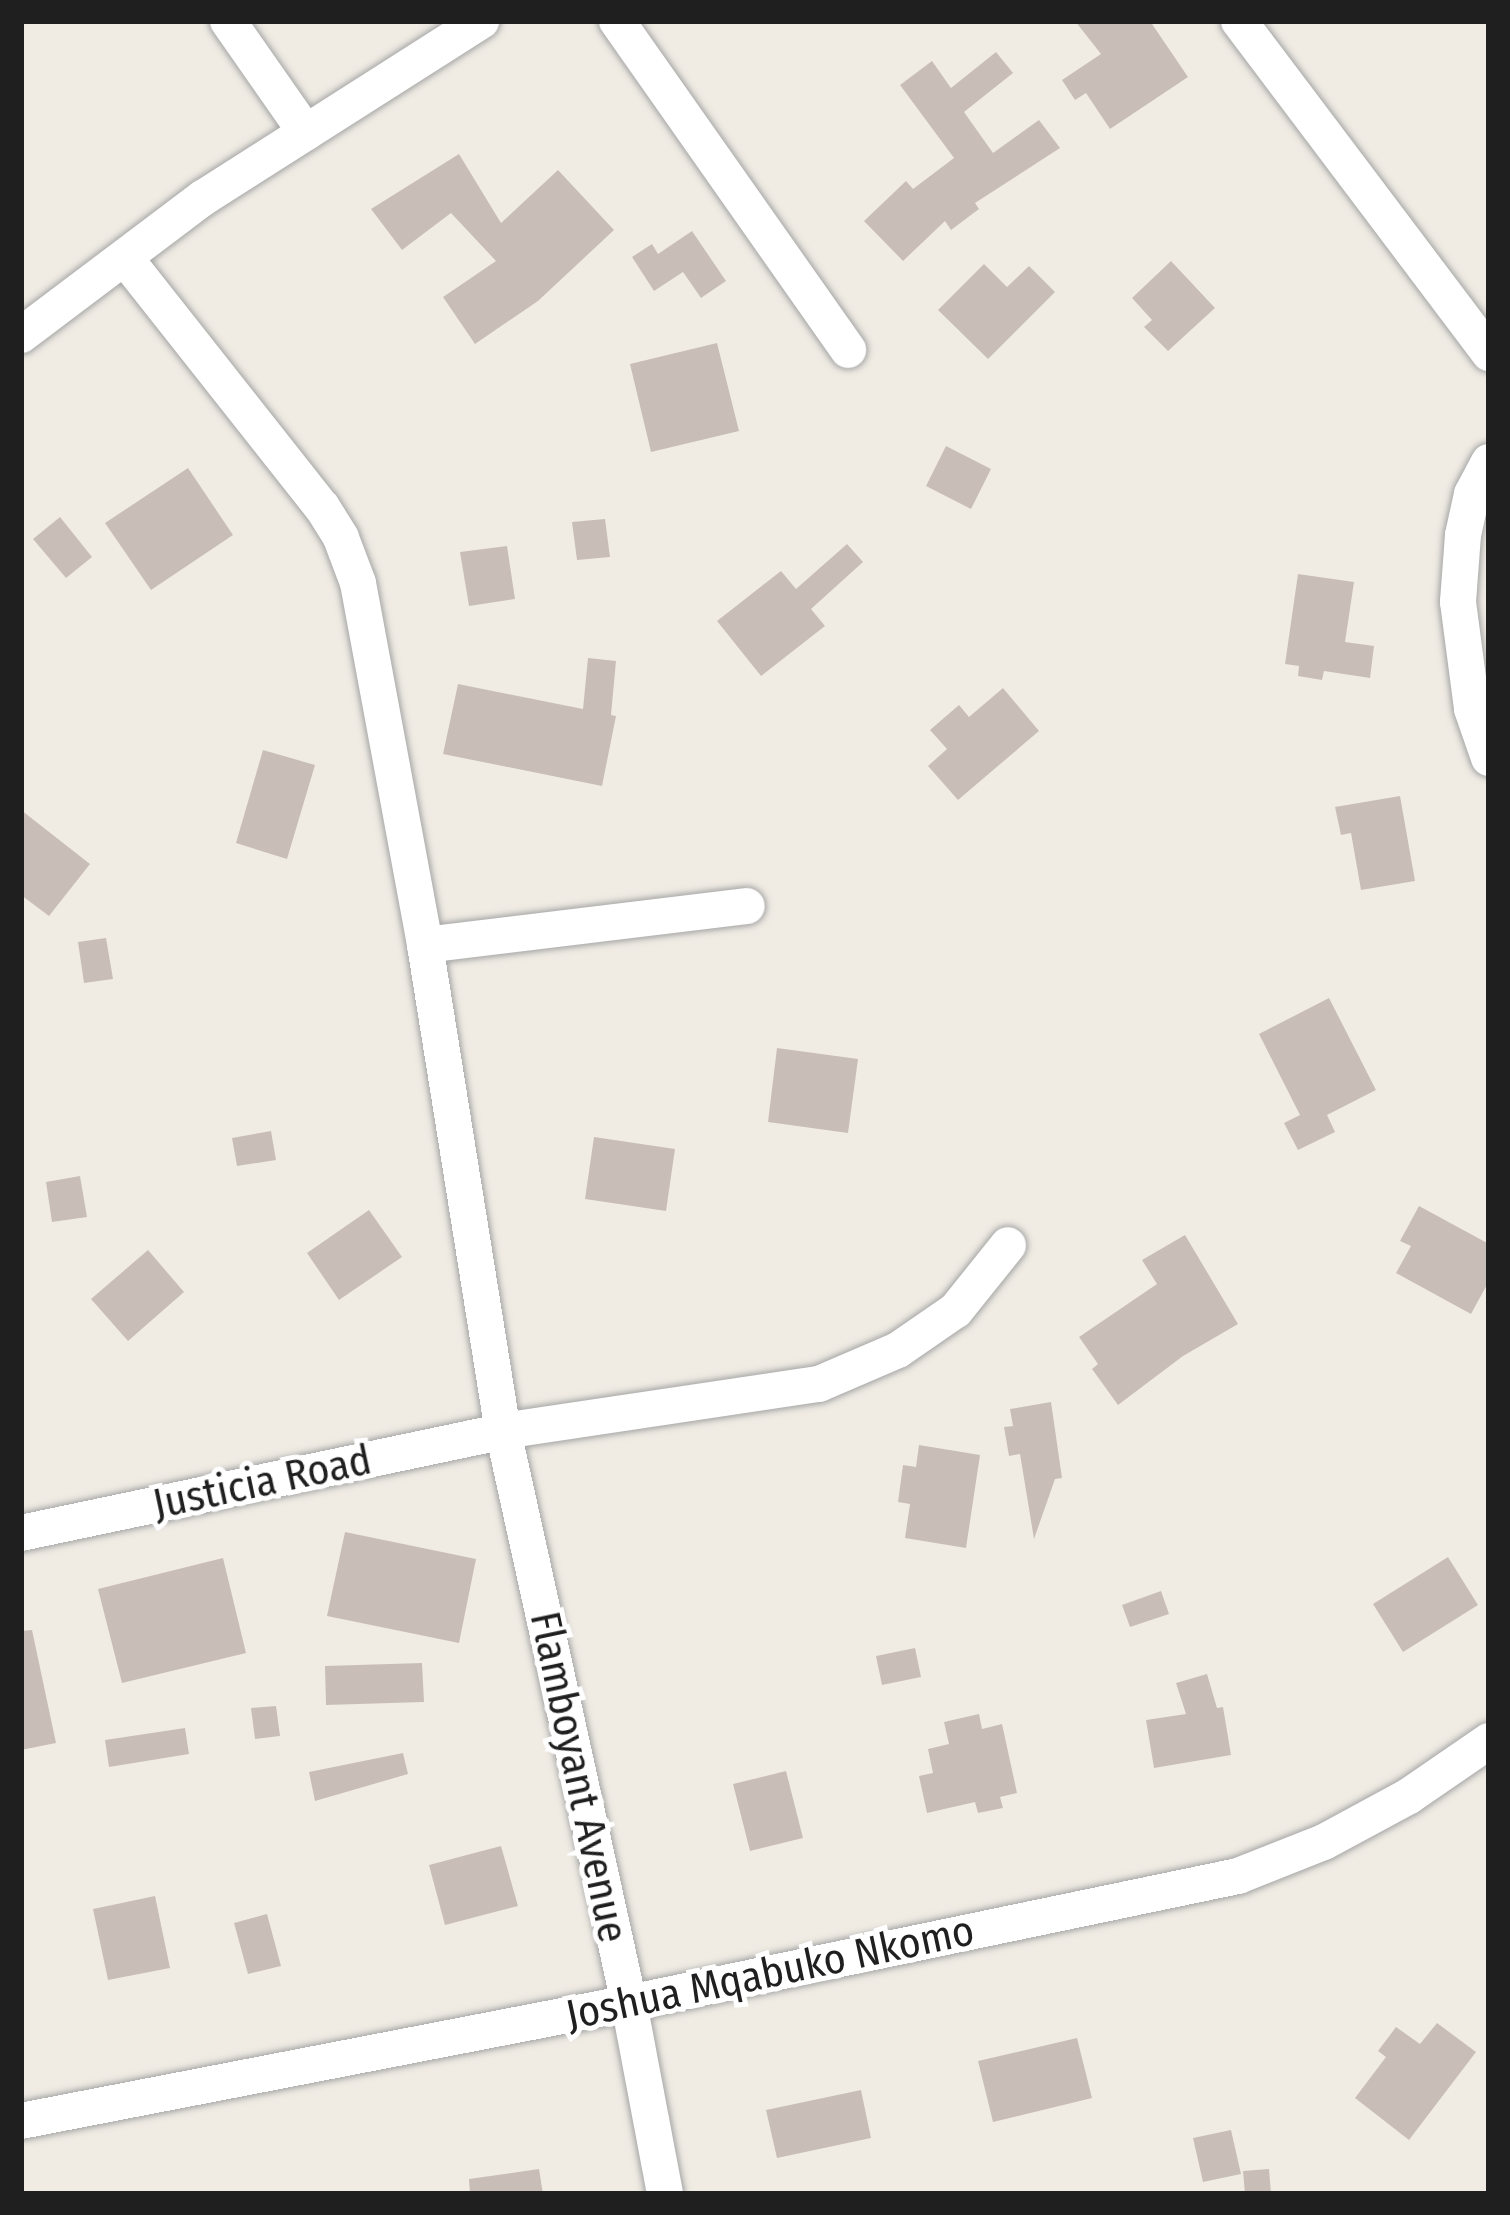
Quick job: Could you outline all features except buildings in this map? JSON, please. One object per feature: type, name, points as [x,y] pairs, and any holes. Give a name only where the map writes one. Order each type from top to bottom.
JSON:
[{"type":"street","points":[[228,21],[306,133]]},
{"type":"street","points":[[21,335],[203,199],[481,21]]},
{"type":"street","points":[[617,21],[848,350]]},
{"type":"street","points":[[1239,21],[1489,353]]},
{"type":"street","name":"Flamboyant Avenue","points":[[125,258],[341,538],[358,583],[425,946],[503,1431],[629,2003],[664,2194]]},
{"type":"street","points":[[1489,462],[1472,494],[1462,535],[1457,602],[1472,709],[1489,758]]},
{"type":"street","points":[[425,946],[748,906]]},
{"type":"street","name":"Justicia Road","points":[[21,1533],[503,1431],[820,1384],[898,1349],[956,1310],[1008,1245]]},
{"type":"street","name":"Joshua Mqabuko Nkomo","points":[[21,2121],[629,2003],[1238,1876],[1324,1842],[1408,1796],[1489,1741]]}]
